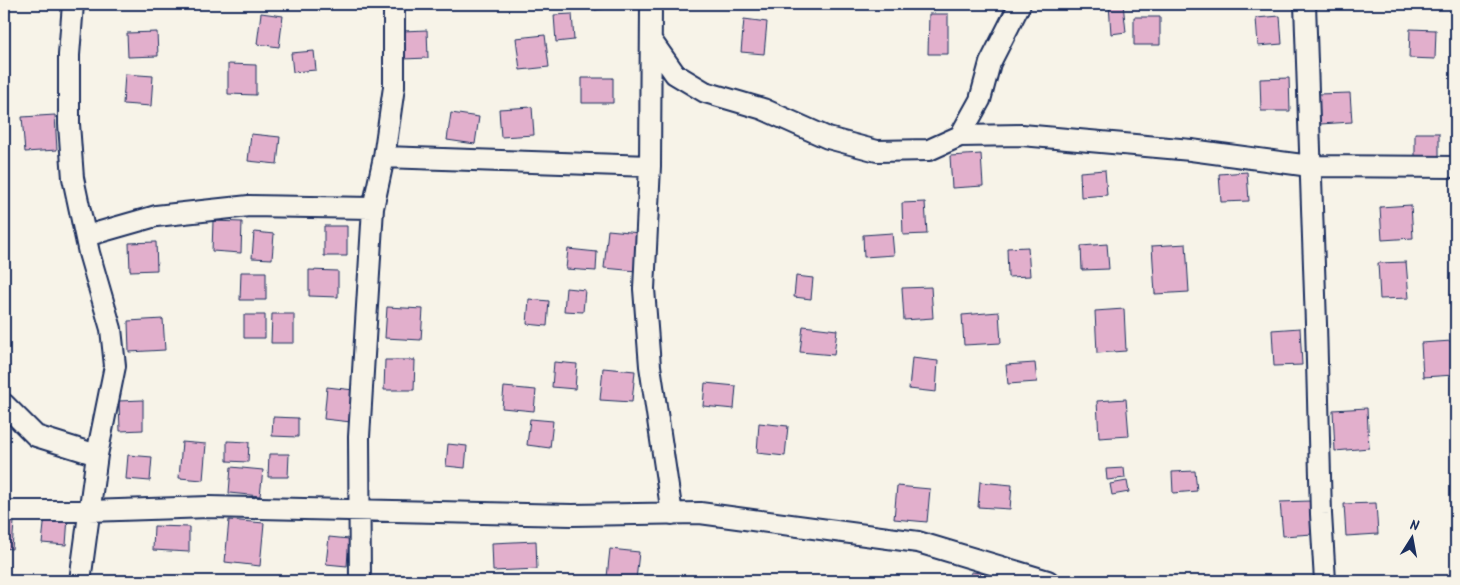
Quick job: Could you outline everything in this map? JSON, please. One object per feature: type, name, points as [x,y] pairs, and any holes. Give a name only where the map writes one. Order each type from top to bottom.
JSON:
[{"type":"street","points":[[73,4],[69,55],[69,124],[73,178],[111,330],[115,366],[97,456],[80,581]]},
{"type":"street","points":[[360,581],[359,436],[373,208],[384,157],[394,87],[394,4]]},
{"type":"street","points":[[651,4],[650,166],[644,290],[650,366],[672,514]]},
{"type":"street","points":[[960,136],[980,100],[990,63],[1020,4]]},
{"type":"street","points":[[1305,4],[1321,514],[1326,581]]},
{"type":"street","points":[[651,40],[675,74],[705,92],[763,109],[828,138],[877,151],[929,150],[960,136],[1022,135],[1191,150],[1310,166],[1456,167]]},
{"type":"street","points":[[384,157],[650,166]]},
{"type":"street","points":[[86,236],[156,216],[249,206],[373,208]]},
{"type":"street","points":[[4,404],[36,436],[97,456]]},
{"type":"street","points":[[4,511],[89,511],[209,507],[572,515],[700,513],[918,542],[1048,581]]},
{"type":"building","points":[[594,4],[613,4],[614,7],[595,10]]},
{"type":"building","points":[[1109,4],[1123,4],[1126,32],[1111,34]]},
{"type":"building","points":[[261,13],[283,16],[279,47],[257,44]]},
{"type":"building","points":[[572,14],[574,40],[556,42],[554,15]]},
{"type":"building","points":[[929,14],[948,14],[948,54],[928,54]]},
{"type":"building","points":[[1280,16],[1282,44],[1258,46],[1256,18]]},
{"type":"building","points":[[1134,17],[1160,17],[1160,45],[1134,45]]},
{"type":"building","points":[[744,19],[767,22],[764,54],[741,52]]},
{"type":"building","points":[[1410,29],[1436,30],[1435,59],[1409,58]]},
{"type":"building","points":[[427,30],[428,58],[403,59],[402,31]]},
{"type":"building","points":[[157,32],[158,56],[128,57],[127,33]]},
{"type":"building","points":[[545,35],[549,67],[520,70],[516,38]]},
{"type":"building","points":[[314,51],[316,70],[293,72],[291,53]]},
{"type":"building","points":[[228,64],[256,65],[256,95],[228,94]]},
{"type":"building","points":[[125,74],[153,76],[151,106],[123,104]]},
{"type":"building","points":[[582,78],[613,78],[613,103],[582,103]]},
{"type":"building","points":[[1289,78],[1290,111],[1261,111],[1260,79]]},
{"type":"building","points":[[1350,93],[1352,122],[1320,124],[1318,94]]},
{"type":"building","points":[[532,107],[534,135],[501,137],[499,109]]},
{"type":"building","points":[[451,113],[479,117],[475,144],[447,140]]},
{"type":"building","points":[[55,115],[57,150],[25,152],[22,117]]},
{"type":"building","points":[[1415,133],[1439,133],[1439,162],[1415,162]]},
{"type":"building","points":[[251,134],[280,137],[277,164],[248,161]]},
{"type":"building","points":[[981,154],[983,186],[952,188],[950,156]]},
{"type":"building","points":[[1105,170],[1107,195],[1081,197],[1080,172]]},
{"type":"building","points":[[1247,172],[1249,201],[1221,202],[1219,174]]},
{"type":"building","points":[[925,202],[927,234],[903,235],[902,203]]},
{"type":"building","points":[[1411,205],[1413,238],[1382,240],[1380,207]]},
{"type":"building","points":[[213,221],[242,222],[241,253],[212,251]]},
{"type":"building","points":[[324,226],[347,226],[347,256],[324,256]]},
{"type":"building","points":[[608,230],[640,233],[637,271],[604,268]]},
{"type":"building","points":[[254,232],[274,234],[272,259],[252,258]]},
{"type":"building","points":[[892,233],[894,255],[864,257],[863,235]]},
{"type":"building","points":[[156,242],[157,270],[130,271],[129,243]]},
{"type":"building","points":[[1107,244],[1109,269],[1082,270],[1081,246]]},
{"type":"building","points":[[1186,244],[1189,292],[1155,294],[1152,246]]},
{"type":"building","points":[[1028,247],[1030,276],[1008,277],[1007,248]]},
{"type":"building","points":[[568,249],[597,252],[596,271],[566,269]]},
{"type":"building","points":[[1406,262],[1409,298],[1380,299],[1378,263]]},
{"type":"building","points":[[309,270],[338,271],[338,297],[309,296]]},
{"type":"building","points":[[241,272],[266,272],[266,300],[240,300]]},
{"type":"building","points":[[796,276],[813,278],[811,299],[794,297]]},
{"type":"building","points":[[931,287],[933,318],[904,320],[902,288]]},
{"type":"building","points":[[566,288],[585,290],[583,312],[564,311]]},
{"type":"building","points":[[529,299],[549,301],[547,326],[527,324]]},
{"type":"building","points":[[387,307],[423,309],[421,340],[385,338]]},
{"type":"building","points":[[1124,309],[1126,351],[1097,353],[1095,311]]},
{"type":"building","points":[[999,312],[1001,343],[964,345],[962,315]]},
{"type":"building","points":[[272,314],[294,314],[294,343],[271,343]]},
{"type":"building","points":[[244,315],[265,315],[265,338],[244,338]]},
{"type":"building","points":[[163,319],[165,350],[129,352],[128,321]]},
{"type":"building","points":[[803,326],[837,330],[834,355],[800,352]]},
{"type":"building","points":[[1300,328],[1302,365],[1274,366],[1272,330]]},
{"type":"building","points":[[1452,341],[1454,375],[1423,377],[1421,343]]},
{"type":"building","points":[[912,358],[938,361],[936,392],[909,389]]},
{"type":"building","points":[[385,360],[415,360],[414,390],[384,390]]},
{"type":"building","points":[[554,362],[577,364],[575,389],[552,387]]},
{"type":"building","points":[[1035,363],[1037,382],[1008,384],[1006,365]]},
{"type":"building","points":[[603,368],[635,371],[632,402],[600,400]]},
{"type":"building","points":[[705,383],[736,386],[734,409],[703,406]]},
{"type":"building","points":[[327,387],[354,390],[351,422],[324,419]]},
{"type":"building","points":[[504,387],[536,390],[534,411],[502,408]]},
{"type":"building","points":[[1126,399],[1129,436],[1099,438],[1097,401]]},
{"type":"building","points":[[143,400],[143,430],[120,431],[119,401]]},
{"type":"building","points":[[1367,408],[1369,448],[1335,451],[1333,410]]},
{"type":"building","points":[[273,417],[298,418],[298,437],[272,436]]},
{"type":"building","points":[[530,419],[553,421],[550,448],[527,445]]},
{"type":"building","points":[[759,423],[788,426],[785,456],[757,453]]},
{"type":"building","points":[[227,441],[249,442],[248,462],[227,461]]},
{"type":"building","points":[[182,442],[206,444],[203,480],[179,478]]},
{"type":"building","points":[[448,444],[467,446],[465,468],[446,466]]},
{"type":"building","points":[[269,454],[289,454],[288,477],[268,477]]},
{"type":"building","points":[[128,455],[152,457],[150,481],[126,479]]},
{"type":"building","points":[[231,467],[263,470],[260,496],[229,493]]},
{"type":"building","points":[[1124,468],[1125,478],[1107,480],[1106,469]]},
{"type":"building","points":[[1195,471],[1197,491],[1173,493],[1172,472]]},
{"type":"building","points":[[1127,481],[1129,492],[1112,495],[1110,484]]},
{"type":"building","points":[[980,482],[1012,485],[1010,509],[978,507]]},
{"type":"building","points":[[897,486],[930,489],[927,522],[894,519]]},
{"type":"building","points":[[1310,501],[1313,534],[1283,536],[1280,502]]},
{"type":"building","points":[[1376,503],[1378,534],[1346,536],[1344,504]]},
{"type":"building","points":[[45,515],[68,517],[66,545],[42,543]]},
{"type":"building","points":[[229,520],[264,523],[260,566],[225,562]]},
{"type":"building","points":[[4,521],[14,522],[12,549],[4,548]]},
{"type":"building","points":[[154,526],[189,527],[189,552],[153,550]]},
{"type":"building","points":[[329,537],[349,539],[347,566],[326,564]]},
{"type":"building","points":[[536,541],[537,569],[493,571],[492,543]]},
{"type":"building","points":[[610,549],[639,552],[636,580],[607,577]]},
{"type":"building","points":[[971,572],[995,574],[994,581],[970,581]]},
{"type":"building","points":[[30,577],[36,581],[20,581],[24,578]]}]
